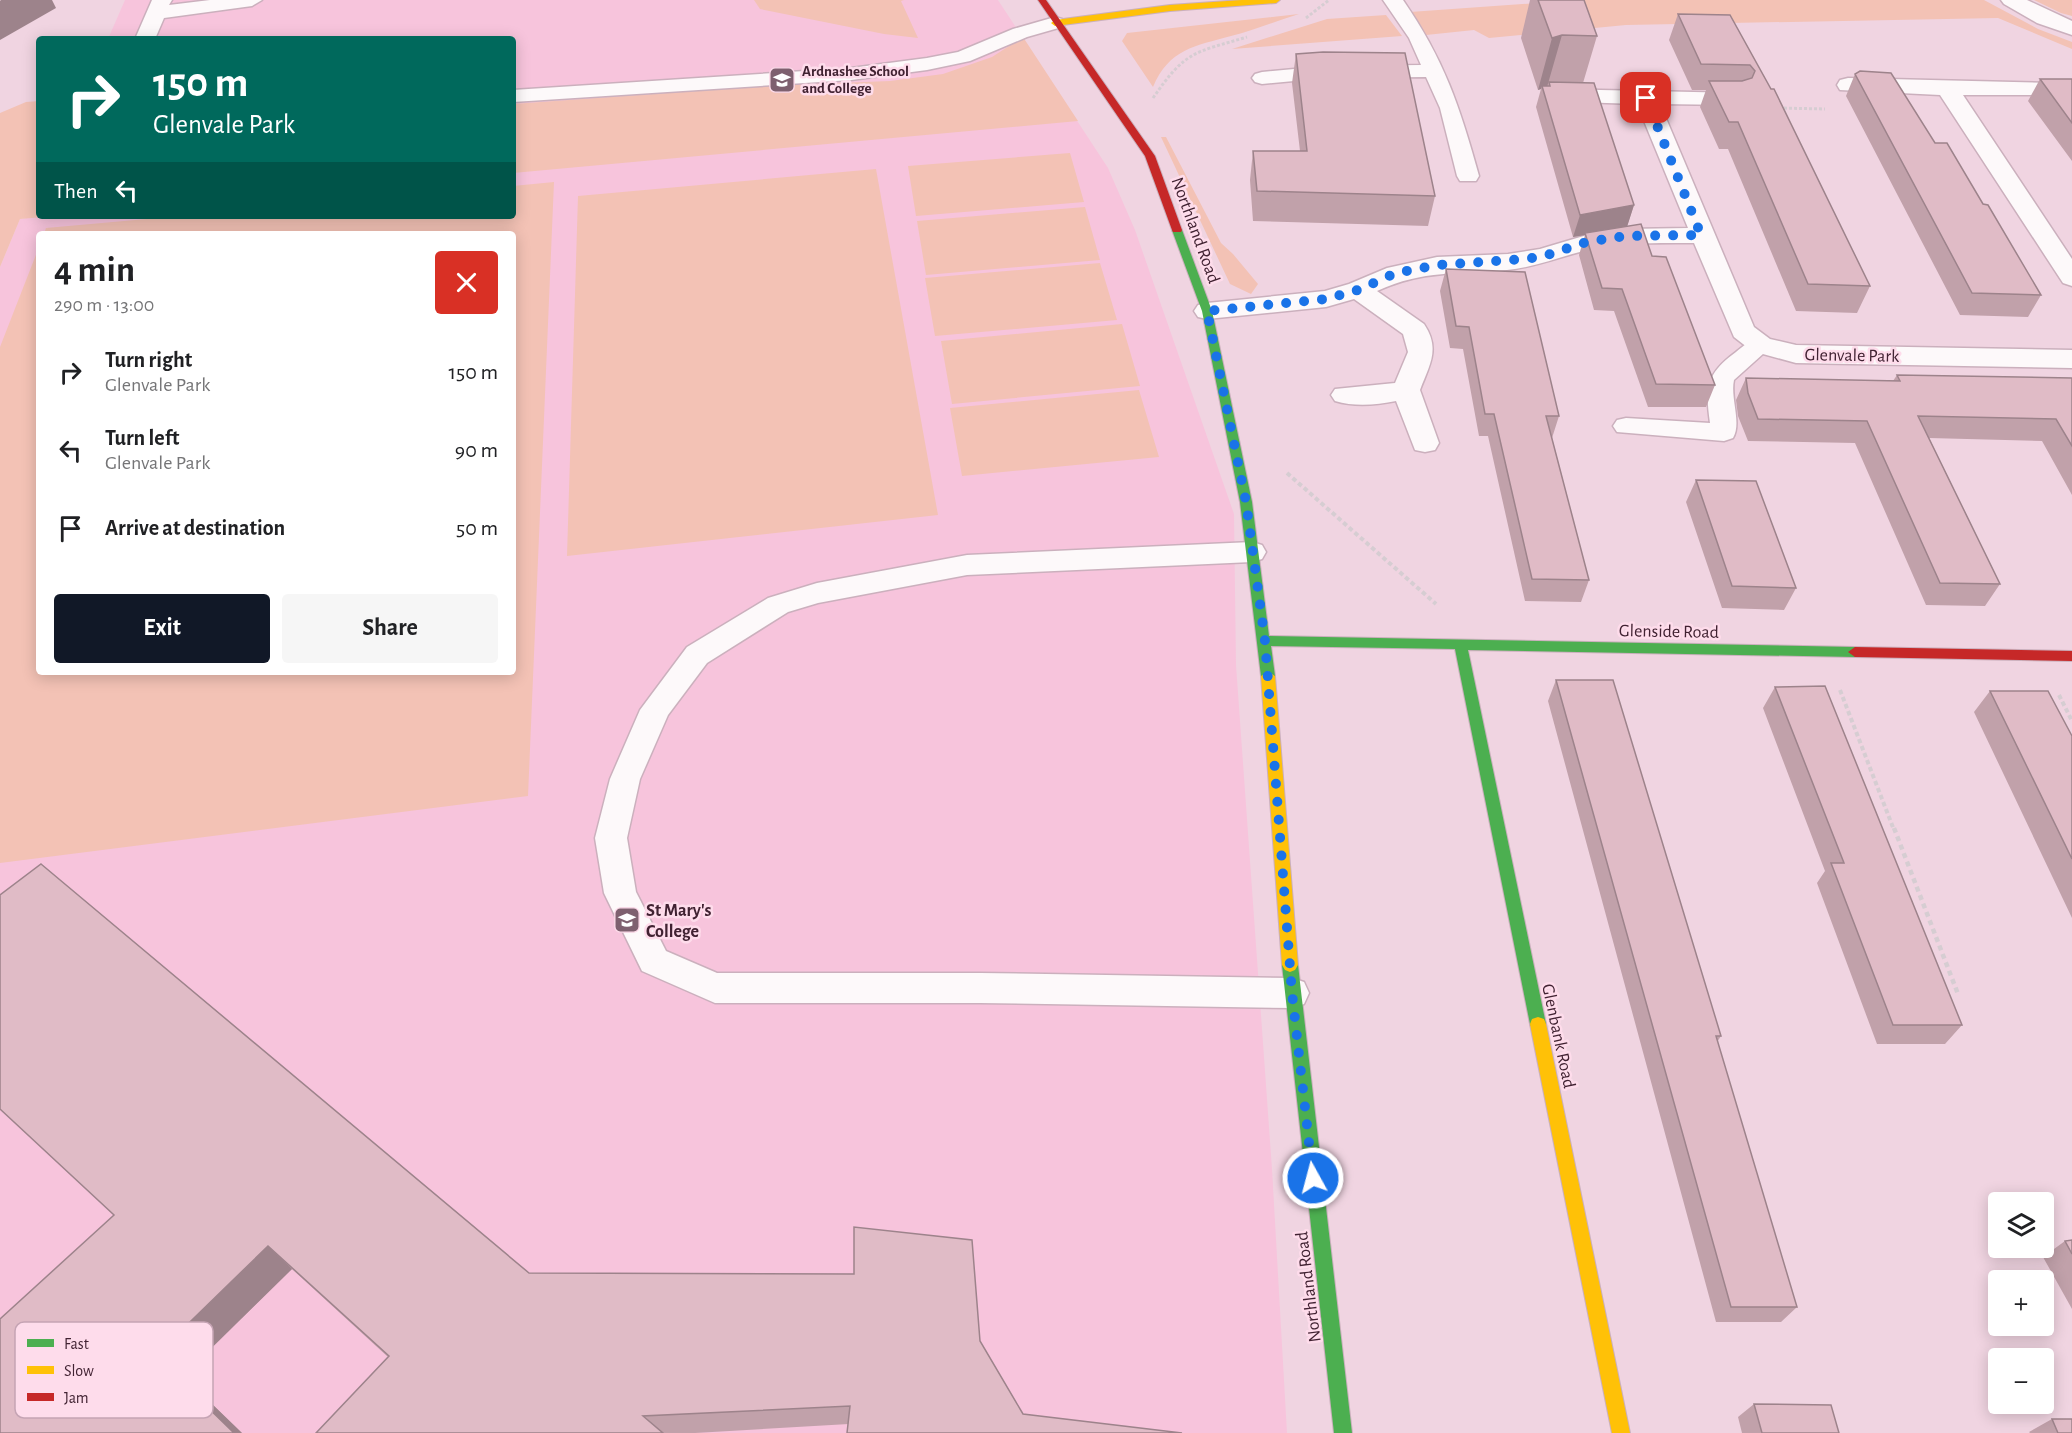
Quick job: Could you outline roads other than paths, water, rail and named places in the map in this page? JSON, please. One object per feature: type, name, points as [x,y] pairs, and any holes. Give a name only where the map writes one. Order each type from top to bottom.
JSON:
[{"type":"main road","name":"Northland Road","points":[[1042,0],[1055,22],[1083,58],[1150,156],[1207,311],[1246,502],[1265,641],[1292,993],[1343,1433]]},
{"type":"main road","points":[[1055,22],[1170,8],[1276,0]]},
{"type":"main road","name":"Glenside Road","points":[[1265,641],[1461,647],[2072,656]]},
{"type":"main road","name":"Glenbank Road","points":[[1461,647],[1622,1433]]},
{"type":"street","points":[[2011,0],[2072,29]]},
{"type":"street","points":[[1848,85],[2042,88]]},
{"type":"street","points":[[1947,88],[2072,278]]},
{"type":"street","points":[[1548,96],[1732,98]]},
{"type":"street","points":[[1646,98],[1701,235],[1743,331],[1761,345]]},
{"type":"street","points":[[1207,311],[1326,299],[1358,290],[1396,273],[1437,265],[1526,259],[1544,256],[1587,242],[1626,236],[1701,235]]},
{"type":"street","points":[[1358,290],[1415,330],[1421,352],[1406,390],[1425,443]]},
{"type":"street","name":"Glenvale Park","points":[[1761,345],[1796,354],[2072,359]]},
{"type":"street","points":[[1346,395],[1380,395],[1406,390]]},
{"type":"lane","points":[[146,36],[159,7],[252,0]]},
{"type":"lane","points":[[1393,0],[1419,38],[1450,108],[1468,176]]},
{"type":"lane","points":[[516,96],[851,74],[927,64],[963,57],[1020,33],[1055,22]]},
{"type":"lane","points":[[1262,78],[1326,72],[1434,71]]},
{"type":"lane","points":[[1626,426],[1724,432],[1718,386],[1724,374],[1761,345]]},
{"type":"lane","points":[[1252,552],[967,565],[828,591],[778,604],[697,655],[655,710],[625,780],[611,838],[620,893],[654,961],[715,988],[980,988],[1292,993]]},
{"type":"place","name":"Ardnashee School and College","points":[[782,80]]},
{"type":"place","name":"St Mary's College","points":[[627,920]]}]
